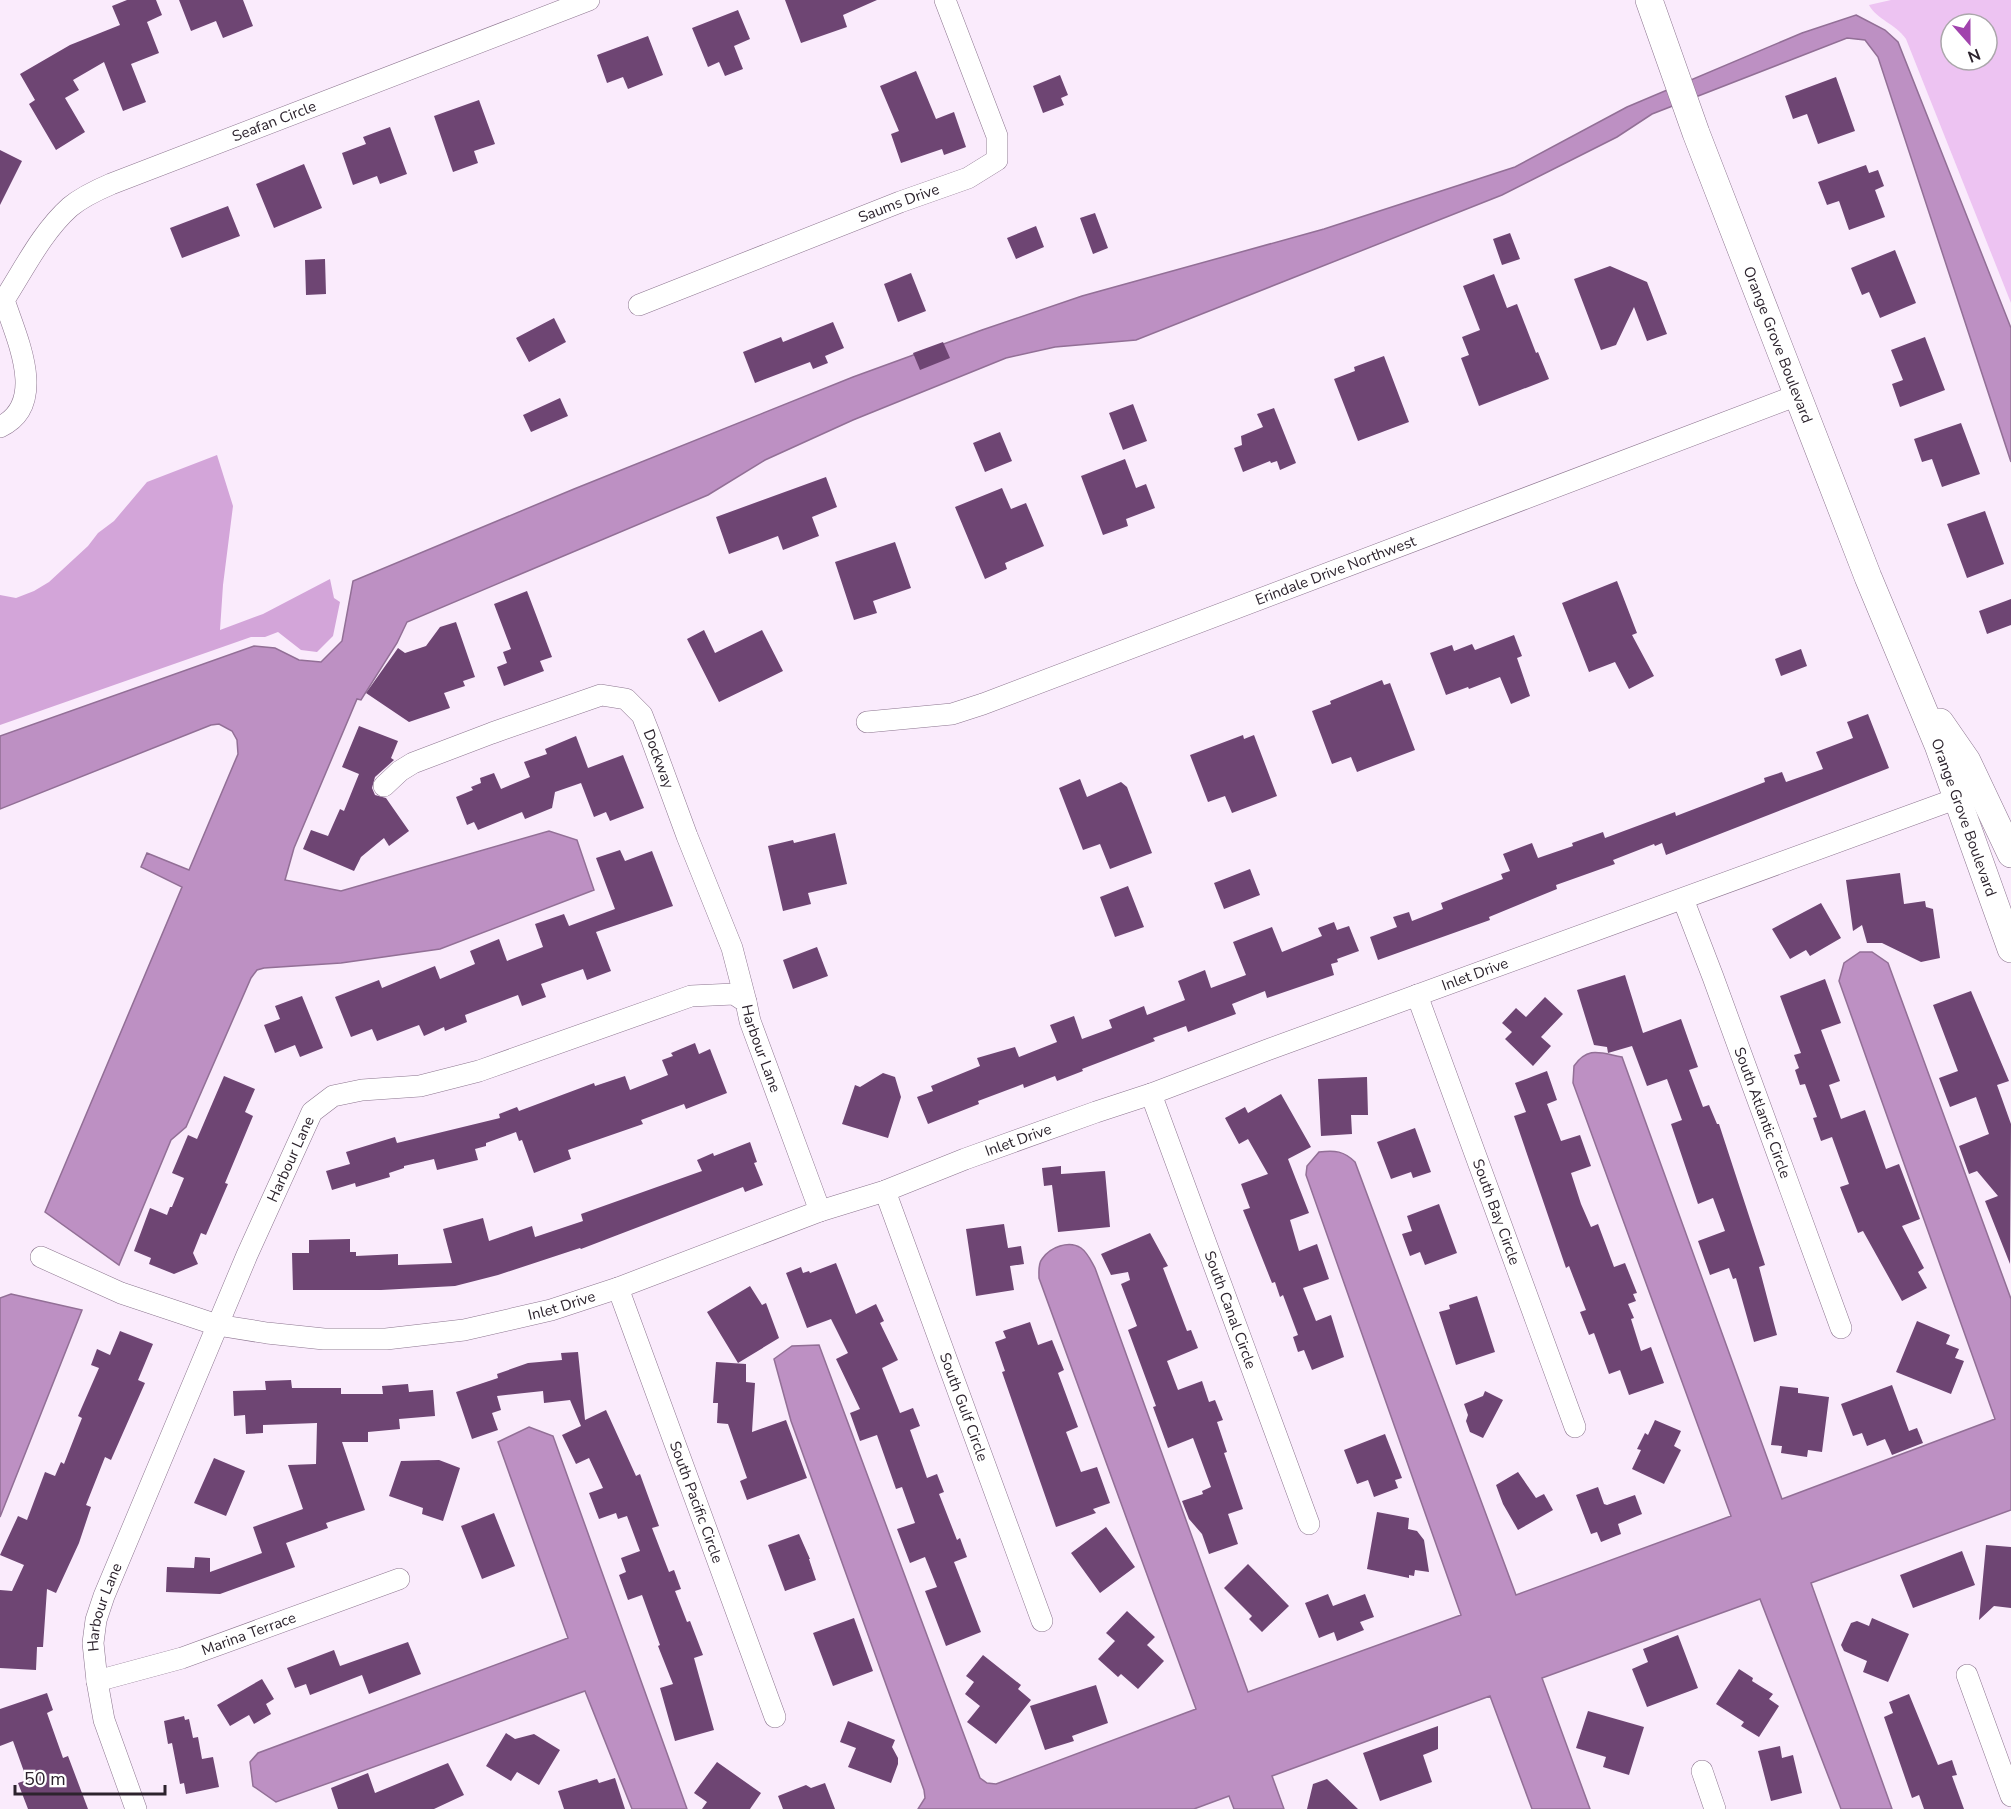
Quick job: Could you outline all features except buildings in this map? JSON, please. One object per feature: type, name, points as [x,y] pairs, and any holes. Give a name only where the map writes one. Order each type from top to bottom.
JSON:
[{"type":"street","name":"Seafan Circle","points":[[0,427],[9,423],[24,404],[27,378],[4,300],[52,225],[71,206],[90,193],[589,0]]},
{"type":"street","name":"Saums Drive","points":[[639,305],[900,202],[968,178],[997,160],[997,136],[945,0]]},
{"type":"street","name":"Orange Grove Boulevard","points":[[1649,0],[1696,133],[1868,577],[1914,687],[1969,794],[2011,854]]},
{"type":"street","name":"Erindale Drive Northwest","points":[[867,722],[952,714],[983,704],[1798,395]]},
{"type":"street","name":"Dockway","points":[[384,786],[400,771],[413,764],[492,734],[601,695],[626,699],[642,715],[687,837],[732,948],[746,1002]]},
{"type":"street","name":"Orange Grove Boulevard","points":[[1969,794],[2011,950]]},
{"type":"street","name":"Inlet Drive","points":[[41,1257],[121,1293],[217,1325],[267,1333],[324,1339],[414,1337],[506,1322],[618,1288],[820,1211],[885,1191],[1969,794]]},
{"type":"street","name":"South Atlantic Circle","points":[[1683,899],[1841,1328]]},
{"type":"street","name":"Harbour Lane","points":[[136,1809],[104,1720],[93,1643],[96,1620],[217,1325],[285,1168],[312,1112],[333,1096],[362,1090],[420,1086],[458,1077],[691,996],[734,994],[746,1002],[750,1021],[820,1211]]},
{"type":"street","name":"South Bay Circle","points":[[1417,995],[1575,1427]]},
{"type":"street","name":"South Canal Circle","points":[[1151,1094],[1308,1524]]},
{"type":"street","name":"South Gulf Circle","points":[[885,1191],[1042,1621]]},
{"type":"street","name":"South Pacific Circle","points":[[618,1288],[776,1717]]},
{"type":"street","name":"Marina Terrace","points":[[97,1681],[182,1658],[399,1579]]},
{"type":"street","points":[[1967,1675],[2011,1796]]},
{"type":"street","points":[[1701,1771],[1715,1809]]},
{"type":"shaded area","points":[[1891,0],[2011,0],[2011,303],[1906,39],[1869,5]]},
{"type":"shaded area","points":[[1856,15],[1885,30],[1898,42],[2011,328],[2011,462],[1878,57],[1865,40],[1847,38],[1652,114],[1617,137],[1502,195],[1136,340],[1055,347],[1006,358],[853,420],[765,460],[708,495],[407,622],[397,643],[361,700],[357,699],[294,848],[285,880],[341,891],[549,831],[577,840],[594,890],[440,949],[341,963],[257,970],[251,978],[186,1127],[171,1140],[119,1265],[45,1212],[182,887],[141,867],[147,853],[189,870],[238,754],[237,740],[232,731],[219,724],[211,725],[0,809],[0,736],[254,646],[275,648],[299,660],[321,662],[342,641],[353,581],[853,377],[982,330],[1082,296],[1324,229],[1515,167],[1627,107],[1802,33]]},
{"type":"shaded area","points":[[217,455],[233,506],[220,630],[263,614],[330,579],[334,598],[340,602],[333,636],[317,652],[301,650],[278,632],[265,637],[251,637],[0,725],[0,595],[16,598],[49,582],[88,546],[98,533],[114,521],[147,482]]},
{"type":"shaded area","points":[[1860,952],[1872,952],[1888,963],[2011,1299],[2011,1510],[1811,1583],[1892,1809],[1841,1809],[1760,1599],[1542,1678],[1590,1809],[1532,1809],[1490,1696],[1272,1776],[1284,1809],[1234,1809],[1229,1796],[1194,1809],[918,1809],[925,1798],[924,1790],[791,1421],[774,1359],[792,1346],[819,1345],[980,1778],[987,1783],[996,1784],[1196,1709],[1039,1278],[1039,1265],[1042,1259],[1050,1251],[1060,1246],[1071,1245],[1081,1248],[1095,1268],[1248,1692],[1461,1615],[1306,1175],[1307,1166],[1319,1152],[1339,1152],[1355,1162],[1516,1595],[1731,1516],[1573,1083],[1574,1066],[1590,1053],[1622,1057],[1782,1499],[1995,1419],[1839,981],[1844,963]]},
{"type":"shaded area","points":[[11,1294],[82,1310],[0,1517],[0,1298]]},
{"type":"shaded area","points":[[529,1427],[553,1436],[687,1809],[632,1809],[585,1691],[276,1802],[253,1786],[250,1762],[258,1753],[568,1638],[498,1442]]}]
